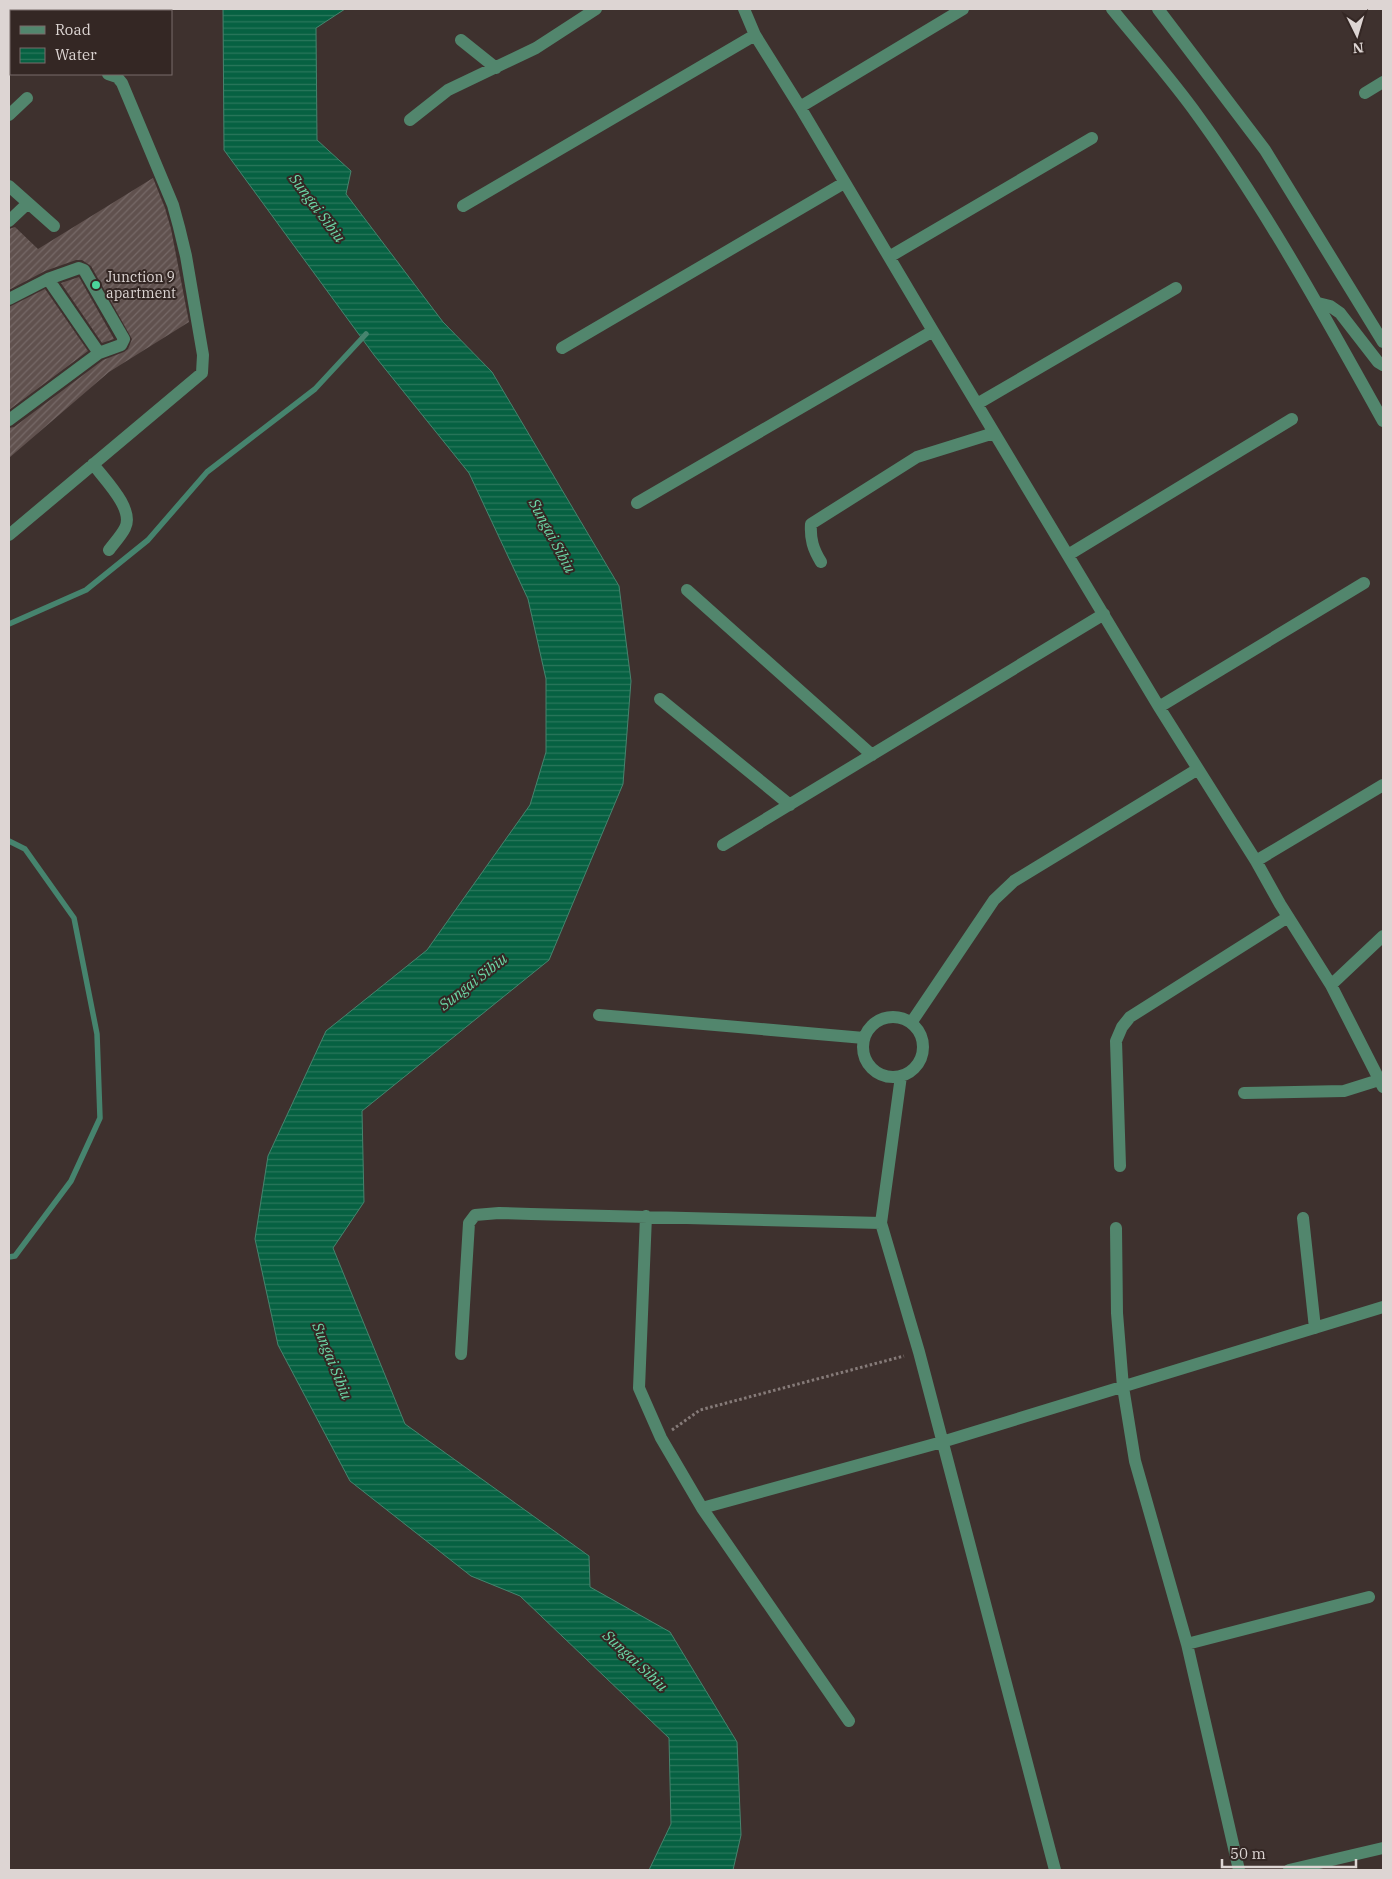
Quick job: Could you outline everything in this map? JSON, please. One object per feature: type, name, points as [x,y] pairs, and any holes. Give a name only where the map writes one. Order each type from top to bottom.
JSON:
[{"type":"street","points":[[410,120],[448,90],[536,48],[596,9]]},
{"type":"street","points":[[744,9],[755,34],[1159,707],[1331,985],[1381,1083],[1344,1091],[1244,1093]]},
{"type":"street","points":[[800,107],[963,9]]},
{"type":"street","points":[[1112,9],[1192,108],[1215,140],[1318,304],[1383,421]]},
{"type":"street","points":[[1158,9],[1265,150],[1383,342]]},
{"type":"street","points":[[463,206],[755,34]]},
{"type":"street","points":[[461,40],[496,68]]},
{"type":"street","points":[[9,535],[202,372],[203,364],[186,256],[173,205],[122,83],[117,77],[111,75]]},
{"type":"street","points":[[1365,93],[1383,82]]},
{"type":"street","points":[[9,115],[27,98]]},
{"type":"street","points":[[889,257],[1092,138]]},
{"type":"street","points":[[562,348],[844,182]]},
{"type":"street","points":[[9,186],[54,226]]},
{"type":"street","points":[[9,221],[28,203]]},
{"type":"street","points":[[9,420],[100,354],[122,345],[124,338],[84,270],[79,268],[74,268],[11,295]]},
{"type":"street","points":[[48,279],[100,354]]},
{"type":"street","points":[[977,404],[1176,288]]},
{"type":"street","points":[[1318,304],[1330,306],[1340,313],[1383,366]]},
{"type":"street","points":[[1370,320],[1383,324]]},
{"type":"street","points":[[637,503],[933,331]]},
{"type":"street","points":[[1068,555],[1292,419]]},
{"type":"street","points":[[821,562],[812,545],[810,535],[812,524],[917,457],[994,432]]},
{"type":"street","points":[[93,464],[124,506],[128,515],[126,527],[108,550]]},
{"type":"street","points":[[1159,707],[1364,583]]},
{"type":"street","points":[[687,590],[872,755]]},
{"type":"street","points":[[723,845],[1104,614]]},
{"type":"street","points":[[660,700],[790,805]]},
{"type":"street","points":[[912,1023],[994,900],[1014,881],[1198,770]]},
{"type":"street","points":[[1256,861],[1383,785]]},
{"type":"street","points":[[1120,1166],[1116,1041],[1122,1027],[1130,1017],[1288,917]]},
{"type":"street","points":[[1331,985],[1383,936]]},
{"type":"street","points":[[599,1015],[864,1038]]},
{"type":"street","points":[[884,1018],[901,1018],[912,1023],[916,1028],[922,1039],[923,1053],[912,1070],[901,1076],[885,1076],[871,1068],[863,1054],[864,1038],[874,1023],[884,1018]]},
{"type":"street","points":[[901,1076],[881,1223],[919,1352],[1055,1870]]},
{"type":"street","points":[[461,1354],[469,1223],[475,1215],[499,1213],[881,1223]]},
{"type":"street","points":[[646,1216],[638,1388],[661,1438],[702,1508],[850,1721]]},
{"type":"street","points":[[1303,1218],[1315,1328]]},
{"type":"street","points":[[1116,1228],[1117,1313],[1123,1387],[1135,1461],[1187,1644],[1239,1870]]},
{"type":"street","points":[[702,1508],[942,1442],[1383,1307]]},
{"type":"street","points":[[1187,1644],[1369,1597]]},
{"type":"street","points":[[1289,1870],[1383,1848]]},
{"type":"path","points":[[661,1438],[700,1410],[919,1352]]},
{"type":"water","name":"Sungai Sibiu","points":[[223,9],[345,9],[316,28],[317,140],[351,171],[346,194],[443,322],[492,372],[619,586],[631,681],[623,784],[549,960],[362,1111],[364,1202],[333,1248],[405,1424],[589,1556],[590,1587],[670,1632],[737,1742],[741,1835],[733,1870],[649,1870],[671,1824],[669,1738],[520,1596],[471,1576],[350,1481],[278,1345],[255,1239],[268,1156],[326,1031],[427,950],[530,805],[546,752],[546,679],[528,599],[469,473],[374,355],[224,150]]},
{"type":"building","points":[[153,178],[171,229],[189,322],[109,372],[9,458],[9,428],[14,427],[103,360],[124,352],[128,349],[132,339],[91,266],[82,260],[76,260],[45,271],[9,290],[9,229],[15,227],[38,249]]},
{"type":"building","points":[[79,277],[114,339],[102,343],[61,283]]},
{"type":"building","points":[[45,289],[88,351],[9,410],[9,307]]},
{"type":"waterway","points":[[9,624],[86,590],[148,540],[207,472],[315,389],[366,334]]},
{"type":"waterway","points":[[9,841],[25,849],[74,918],[97,1034],[100,1118],[71,1181],[15,1256],[9,1257]]},
{"type":"place","name":"Junction 9 apartment","points":[[96,285]]}]
